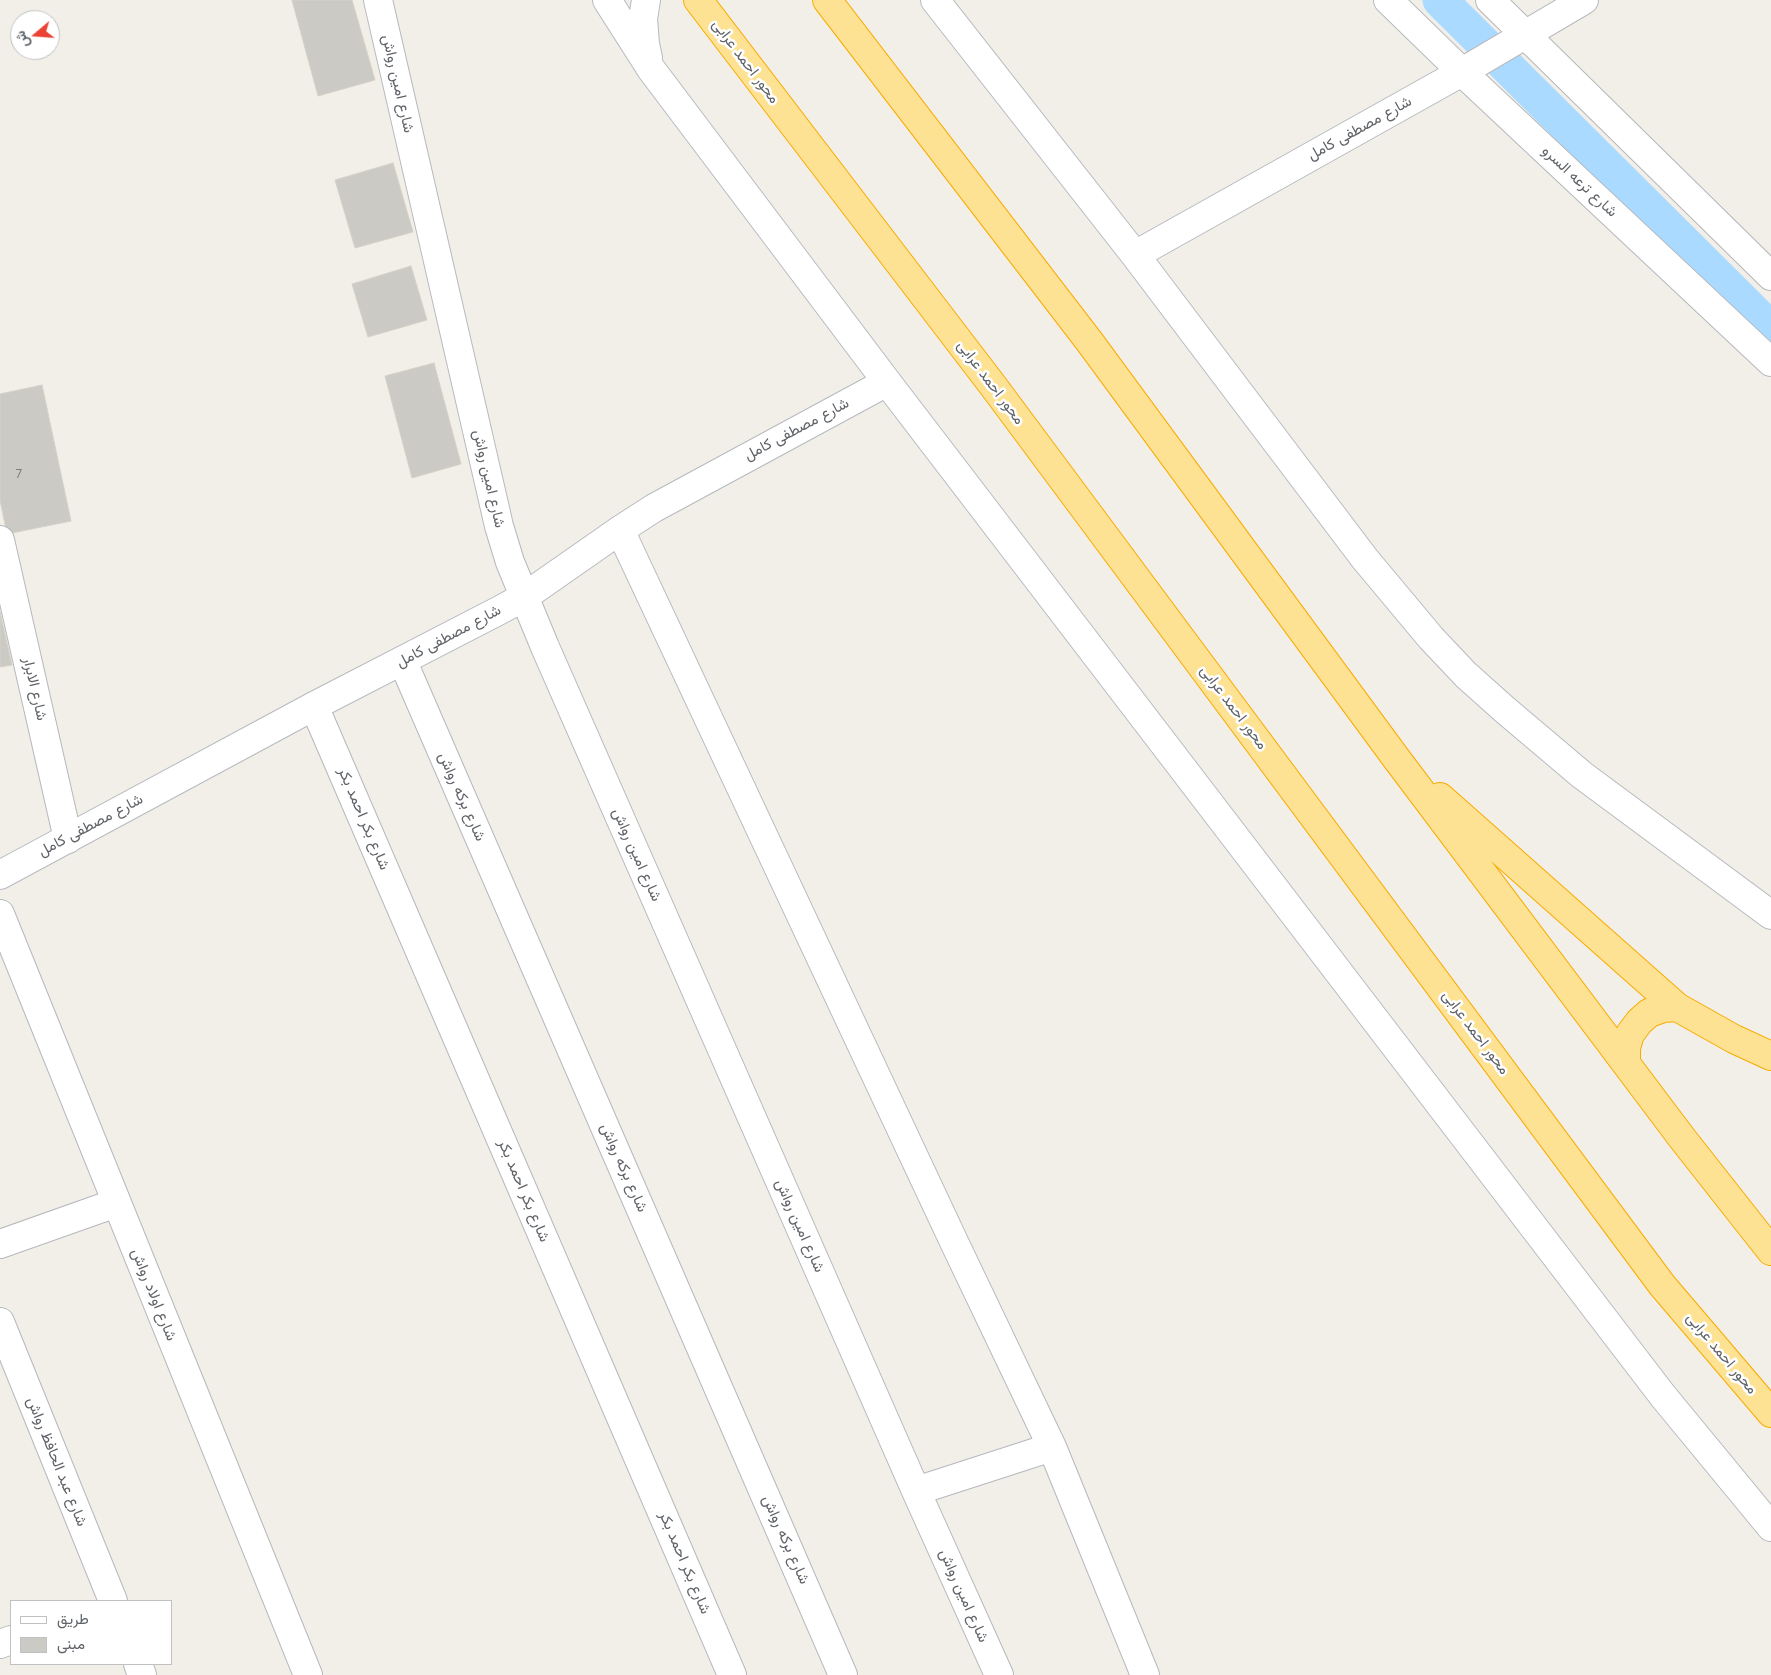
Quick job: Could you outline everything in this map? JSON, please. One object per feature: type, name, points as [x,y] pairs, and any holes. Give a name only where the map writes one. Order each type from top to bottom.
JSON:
[{"type":"highway","name":"محور احمد عرابى","points":[[698,0],[994,387],[1662,1285],[1771,1413]]},
{"type":"highway","points":[[827,0],[1090,341],[1396,758],[1682,1138],[1771,1251]]},
{"type":"highway","points":[[1396,758],[1678,1007],[1734,1039],[1771,1056]]},
{"type":"highway","points":[[1626,1062],[1626,1048],[1630,1034],[1638,1022],[1650,1013],[1663,1008],[1678,1007]]},
{"type":"street","name":"شارع امين رواش","points":[[378,0],[499,526],[524,597],[916,1491],[999,1675]]},
{"type":"street","points":[[607,0],[651,69],[887,382],[1646,1374],[1771,1527]]},
{"type":"street","points":[[646,0],[643,18],[645,44],[651,69]]},
{"type":"street","points":[[935,0],[1135,255],[1359,551],[1431,638],[1466,675],[1504,710],[1582,775],[1771,915]]},
{"type":"street","name":"شارع ترعه السرو","points":[[1388,0],[1467,69],[1771,362]]},
{"type":"street","points":[[1490,0],[1771,276]]},
{"type":"street","name":"شارع مصطفى كامل","points":[[1135,255],[1467,69],[1526,34],[1572,3]]},
{"type":"street","name":"شارع مصطفى كامل","points":[[0,874],[314,706],[524,597],[654,508],[887,382]]},
{"type":"street","points":[[620,530],[1052,1447],[1145,1675]]},
{"type":"street","name":"شارع الابرار","points":[[0,540],[68,838]]},
{"type":"street","name":"شارع بركه رواش","points":[[402,662],[844,1675]]},
{"type":"street","name":"شارع بكر احمد بكر","points":[[314,706],[732,1675]]},
{"type":"street","name":"شارع اولاد رواش","points":[[0,914],[308,1675]]},
{"type":"street","points":[[0,1244],[116,1203]]},
{"type":"street","name":"شارع عبد الحافظ رواش","points":[[0,1322],[112,1600]]},
{"type":"street","points":[[916,1491],[1052,1447]]},
{"type":"building","points":[[292,0],[352,0],[375,80],[318,96]]},
{"type":"building","points":[[393,163],[413,232],[355,248],[335,180]]},
{"type":"building","points":[[411,266],[427,320],[368,337],[352,284]]},
{"type":"building","points":[[434,363],[461,464],[412,478],[385,376]]},
{"type":"building","points":[[42,385],[71,521],[7,534],[0,500],[0,394]]},
{"type":"building","points":[[0,612],[12,665],[0,667]]},
{"type":"waterway","points":[[1440,0],[1771,329]]}]
